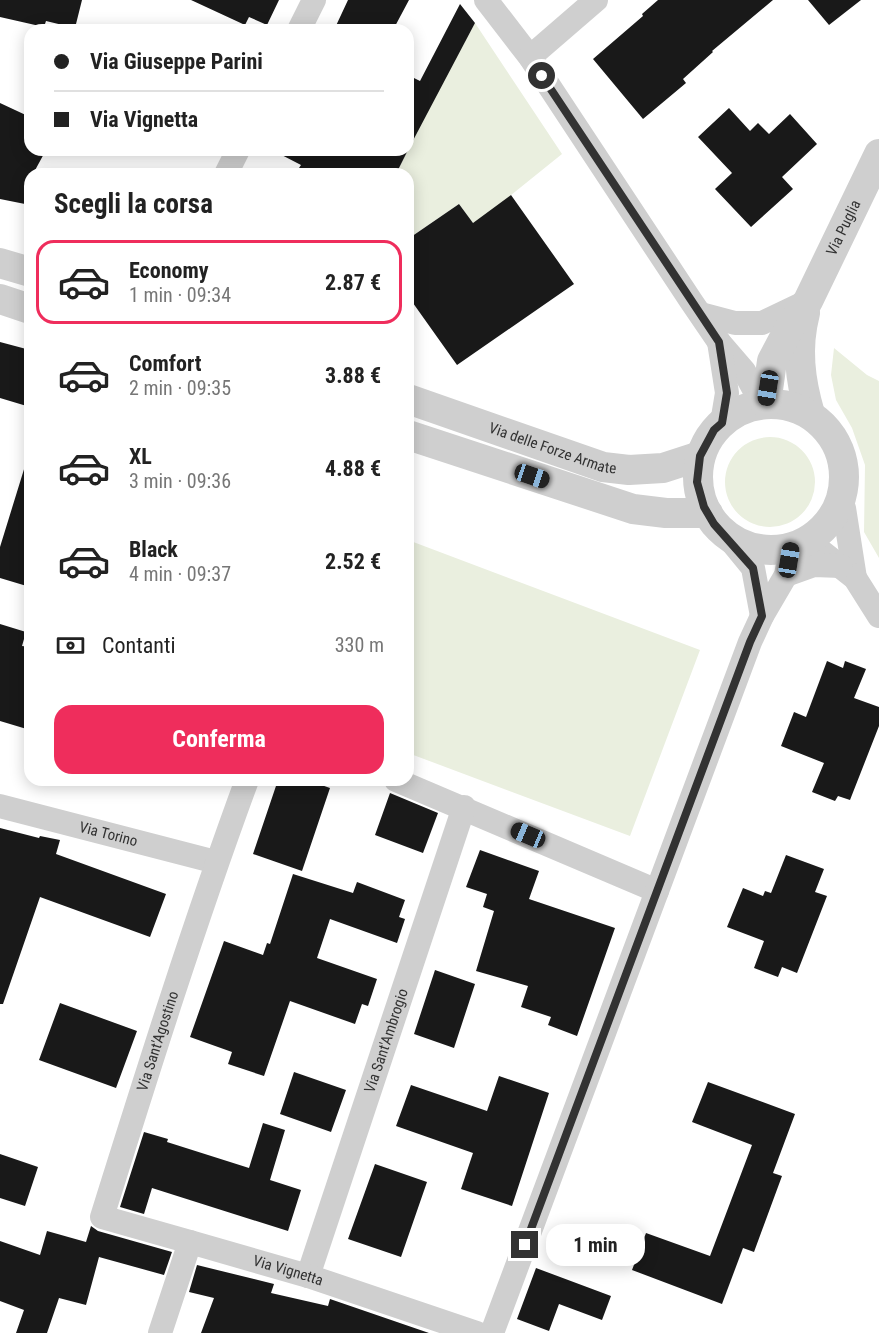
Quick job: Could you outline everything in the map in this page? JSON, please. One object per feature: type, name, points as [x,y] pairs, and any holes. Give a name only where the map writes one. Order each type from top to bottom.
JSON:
[{"type":"street","points":[[302,24],[314,0]]},
{"type":"street","points":[[486,0],[530,57],[719,342],[744,371],[764,404]]},
{"type":"street","points":[[530,57],[596,0]]},
{"type":"street","name":"Via Puglia","points":[[764,404],[772,361],[791,325],[808,301],[879,154]]},
{"type":"street","points":[[0,263],[24,270]]},
{"type":"street","points":[[0,299],[24,307]]},
{"type":"street","points":[[701,314],[735,323],[762,323],[808,301]]},
{"type":"street","name":"Via Puglia","points":[[808,301],[800,333],[800,357],[801,384],[810,414]]},
{"type":"street","points":[[719,342],[727,393],[722,423]]},
{"type":"street","name":"Via delle Forze Armate","points":[[414,401],[603,467],[629,470],[663,468],[700,456]]},
{"type":"street","points":[[492,1333],[750,642],[795,555],[827,525],[840,503],[845,478],[843,460],[833,437],[810,414],[788,405],[764,404],[748,407],[714,430],[700,456],[697,482],[704,507],[753,568],[762,616]]},
{"type":"street","points":[[414,437],[633,509],[666,513],[717,524],[758,550],[795,555],[848,572]]},
{"type":"street","points":[[840,503],[844,508],[848,572],[879,616]]},
{"type":"street","points":[[795,555],[814,565],[848,572]]},
{"type":"street","name":"Via Sant'Agostino","points":[[190,1242],[102,1217],[216,862],[245,786]]},
{"type":"street","points":[[411,786],[657,891]]},
{"type":"street","name":"Via Torino","points":[[0,806],[216,862]]},
{"type":"street","name":"Via Sant'Ambrogio","points":[[308,1276],[464,807]]},
{"type":"street","points":[[160,1333],[190,1242]]},
{"type":"street","name":"Via Vignetta","points":[[190,1242],[308,1276],[477,1333]]},
{"type":"green space","points":[[475,23],[562,154],[474,225],[459,204],[414,235],[414,168],[399,168],[405,156],[414,156],[414,137]]},
{"type":"green space","points":[[834,348],[867,375],[879,381],[879,558],[864,532],[865,465],[852,428],[836,400],[831,375]]},
{"type":"green space","points":[[761,437],[779,437],[795,444],[808,457],[815,473],[815,491],[808,507],[795,520],[779,527],[761,527],[745,520],[732,507],[725,491],[725,473],[732,457],[745,444]]},
{"type":"green space","points":[[414,542],[700,650],[630,836],[414,755]]},
{"type":"building","points":[[0,0],[82,0],[76,24],[46,21],[45,24],[31,24],[0,17]]},
{"type":"building","points":[[191,0],[279,0],[267,24],[249,17],[246,24]]},
{"type":"building","points":[[348,0],[409,0],[396,24],[337,24]]},
{"type":"building","points":[[658,0],[773,0],[712,51],[683,79],[686,83],[643,119],[593,59]]},
{"type":"building","points":[[808,0],[861,0],[829,25]]},
{"type":"building","points":[[460,4],[475,23],[414,139],[414,78],[420,81]]},
{"type":"building","points":[[0,103],[24,114],[24,156],[43,156],[36,168],[24,168],[24,204],[0,199]]},
{"type":"building","points":[[729,108],[750,131],[758,123],[769,134],[790,114],[817,144],[782,177],[793,189],[751,227],[715,189],[732,173],[698,137]]},
{"type":"building","points":[[284,156],[405,156],[399,168],[299,168],[301,165]]},
{"type":"building","points":[[511,195],[574,284],[457,365],[414,304],[414,235],[459,204],[473,223]]},
{"type":"building","points":[[0,342],[24,348],[24,405],[0,398]]},
{"type":"building","points":[[24,469],[24,585],[0,578],[0,547]]},
{"type":"building","points":[[0,624],[24,631],[22,646],[24,646],[24,728],[0,721]]},
{"type":"building","points":[[827,661],[843,668],[845,661],[866,669],[854,698],[879,707],[879,726],[850,800],[838,796],[835,801],[812,792],[824,763],[781,746],[794,712],[806,717]]},
{"type":"building","points":[[276,786],[330,788],[302,871],[253,854]]},
{"type":"building","points":[[390,793],[438,813],[423,853],[375,835]]},
{"type":"building","points":[[0,828],[39,838],[40,836],[60,840],[56,854],[166,894],[150,937],[40,897],[3,1004],[0,1004]]},
{"type":"building","points":[[480,850],[539,871],[529,899],[615,928],[577,1036],[548,1025],[551,1017],[521,1007],[528,986],[476,971],[494,911],[483,907],[487,894],[466,887]]},
{"type":"building","points":[[786,855],[824,869],[815,892],[827,896],[797,973],[782,967],[778,977],[754,968],[764,941],[727,927],[743,888],[763,896],[765,891],[771,893]]},
{"type":"building","points":[[293,874],[353,893],[357,882],[405,900],[399,917],[405,919],[397,943],[330,919],[317,958],[377,979],[368,1006],[362,1004],[355,1024],[290,1001],[264,1076],[228,1064],[232,1052],[190,1037],[224,941],[263,955],[267,943],[270,944]]},
{"type":"building","points":[[435,970],[475,984],[454,1048],[414,1034]]},
{"type":"building","points":[[60,1003],[137,1031],[116,1088],[39,1060]]},
{"type":"building","points":[[294,1072],[346,1090],[331,1132],[280,1114]]},
{"type":"building","points":[[499,1076],[549,1093],[512,1206],[461,1189],[473,1153],[396,1126],[411,1085],[487,1111]]},
{"type":"building","points":[[708,1082],[795,1114],[773,1173],[782,1176],[754,1252],[743,1248],[722,1304],[632,1270],[646,1233],[710,1256],[752,1145],[692,1122]]},
{"type":"building","points":[[263,1123],[285,1130],[270,1180],[301,1190],[288,1231],[152,1188],[144,1214],[120,1207],[144,1132],[168,1139],[167,1142],[249,1168]]},
{"type":"building","points":[[0,1154],[38,1167],[25,1206],[0,1198]]},
{"type":"building","points":[[375,1164],[427,1182],[401,1257],[348,1239]]},
{"type":"building","points":[[91,1226],[98,1231],[172,1252],[164,1275],[99,1257],[86,1305],[59,1298],[47,1333],[16,1333],[24,1310],[0,1301],[0,1241],[40,1255],[47,1231],[86,1242]]},
{"type":"building","points":[[197,1265],[274,1284],[271,1293],[328,1306],[330,1299],[429,1333],[201,1333],[214,1298],[189,1292]]},
{"type":"building","points":[[536,1268],[611,1296],[602,1320],[559,1304],[549,1331],[517,1319]]},
{"type":"route","points":[[525,1245],[750,642],[762,616],[753,568],[714,524],[704,507],[697,482],[700,456],[714,430],[722,423],[727,393],[719,342],[542,76]]}]
